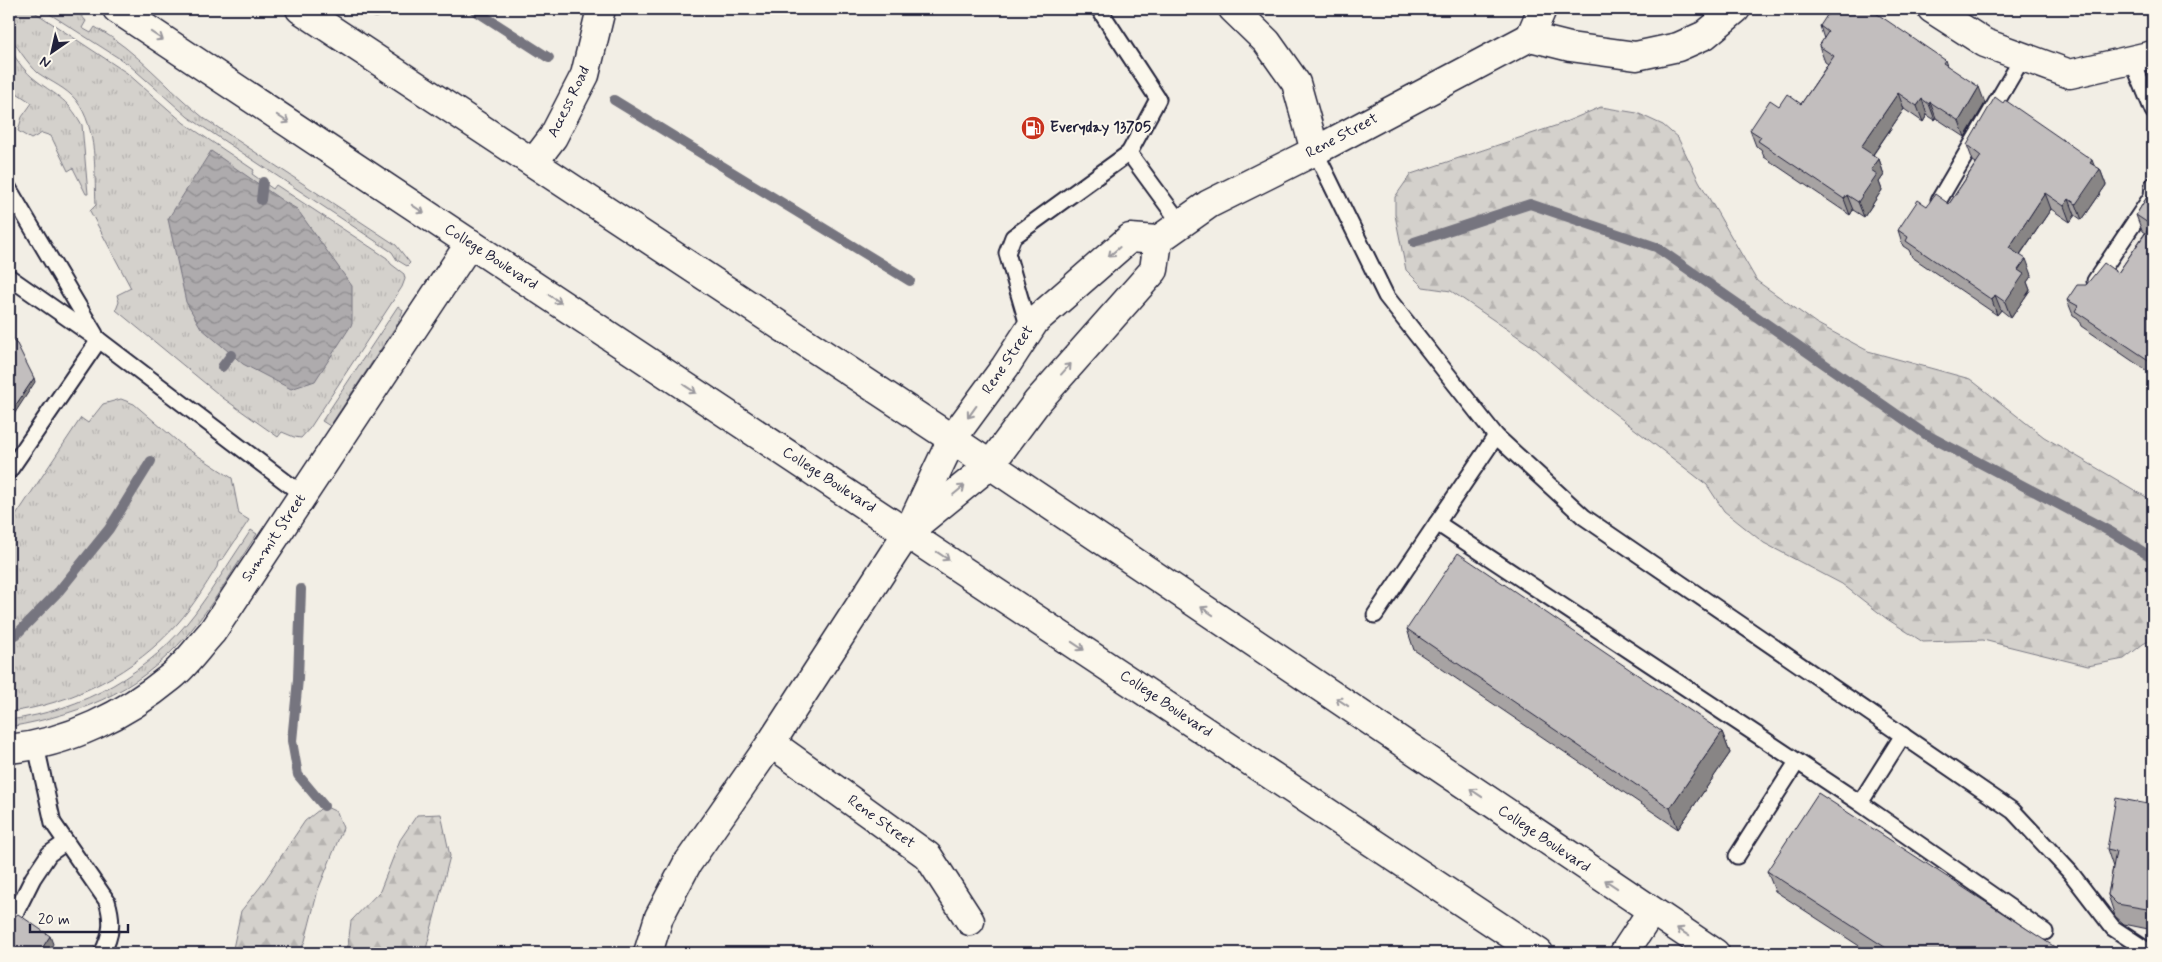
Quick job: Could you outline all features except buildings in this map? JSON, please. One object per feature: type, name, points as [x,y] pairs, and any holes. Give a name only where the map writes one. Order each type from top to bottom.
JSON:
[{"type":"street","name":"College Boulevard","points":[[117,9],[1540,953]]},
{"type":"street","name":"College Boulevard","points":[[300,9],[952,439],[1651,912],[1715,953]]},
{"type":"street","name":"Access Road","points":[[534,162],[553,137],[585,75],[601,9]]},
{"type":"street","points":[[1233,9],[1267,42],[1296,83],[1315,151]]},
{"type":"street","points":[[1542,9],[1530,37],[1570,48],[1636,56],[1678,47],[1705,35],[1736,9]]},
{"type":"street","points":[[1932,9],[1985,43],[2070,74],[2143,57]]},
{"type":"street","name":"Rene Street","points":[[648,953],[659,917],[687,864],[771,743],[908,532],[952,439],[1035,321],[1130,238],[1158,240],[1209,204],[1315,151],[1530,37]]},
{"type":"street","name":"Rene Street","points":[[908,532],[990,465],[1037,402],[1154,270],[1158,240]]},
{"type":"street","name":"Summit Street","points":[[9,748],[36,746],[66,736],[124,711],[172,676],[212,632],[470,244]]},
{"type":"street","name":"Rene Street","points":[[771,743],[928,856],[970,921]]},
{"type":"street","points":[[1624,953],[1651,912]]},
{"type":"lane","points":[[1029,329],[1007,253],[1013,237],[1128,153],[1158,99],[1100,9]]},
{"type":"lane","points":[[1939,200],[2023,57]]},
{"type":"lane","points":[[2143,57],[2153,111]]},
{"type":"lane","points":[[1315,151],[1386,296],[1496,436],[1584,517],[2013,811],[2070,872],[2112,928],[2151,953]]},
{"type":"lane","points":[[1128,153],[1181,224]]},
{"type":"lane","points":[[2087,293],[2152,196],[2153,185]]},
{"type":"lane","points":[[9,189],[99,340]]},
{"type":"lane","points":[[9,277],[99,340],[303,495]]},
{"type":"lane","points":[[9,470],[99,340]]},
{"type":"lane","points":[[1375,615],[1496,436]]},
{"type":"lane","points":[[1437,523],[1860,803],[2045,932]]},
{"type":"lane","points":[[1860,803],[1903,735]]},
{"type":"lane","points":[[36,746],[53,823],[107,901],[111,914],[111,928],[108,942],[102,953]]},
{"type":"lane","points":[[1737,856],[1797,762]]},
{"type":"lane","points":[[13,918],[33,878],[49,854],[66,842]]},
{"type":"green space","points":[[9,9],[30,9],[127,73],[184,123],[254,170],[252,174],[273,189],[276,185],[387,258],[391,264],[404,274],[405,279],[402,287],[310,428],[301,438],[282,432],[278,437],[223,398],[116,310],[119,302],[117,295],[131,288],[90,211],[96,205],[94,150],[88,124],[76,100],[38,73],[22,54],[9,32]]},
{"type":"green space","points":[[42,9],[66,9],[82,16],[86,21],[82,28],[91,33],[95,27],[125,47],[205,119],[396,245],[410,263],[407,266],[397,260],[392,252],[188,117],[128,64]]},
{"type":"green space","points":[[9,46],[25,70],[60,97],[71,108],[82,125],[88,194],[86,194],[73,168],[68,171],[51,136],[42,133],[31,139],[18,131],[22,117],[32,103],[9,88]]},
{"type":"green space","points":[[1601,107],[1637,113],[1663,125],[1678,138],[1699,181],[1757,281],[1816,323],[1868,351],[1970,379],[2044,437],[2153,501],[2153,639],[2143,644],[2124,659],[2088,666],[1983,640],[1923,642],[1887,619],[1842,584],[1764,543],[1724,511],[1707,485],[1579,386],[1536,349],[1451,291],[1423,287],[1406,270],[1395,215],[1395,197],[1411,174],[1558,125]]},
{"type":"green space","points":[[398,306],[403,310],[398,323],[330,426],[322,421]]},
{"type":"green space","points":[[121,399],[134,404],[183,446],[232,478],[239,514],[249,520],[223,559],[218,562],[217,567],[194,603],[161,641],[123,671],[101,683],[56,702],[9,712],[9,526],[81,418],[88,423],[103,404]]},
{"type":"green space","points":[[251,530],[257,534],[213,602],[178,646],[157,665],[136,681],[90,705],[65,714],[9,727],[9,720],[63,708],[89,698],[136,671],[157,654],[195,613]]},
{"type":"green space","points":[[324,806],[337,812],[343,828],[318,890],[305,941],[299,953],[232,953],[241,911],[261,886],[305,821]]},
{"type":"green space","points":[[441,814],[450,856],[425,953],[347,953],[351,921],[380,891],[400,840],[417,815]]},
{"type":"water","points":[[211,151],[297,209],[352,286],[352,324],[315,381],[291,389],[243,364],[201,328],[186,302],[168,219]]},
{"type":"waterway","points":[[376,13],[377,9]]},
{"type":"waterway","points":[[473,9],[549,58]]},
{"type":"waterway","points":[[614,100],[910,281]]},
{"type":"waterway","points":[[261,200],[263,182]]},
{"type":"waterway","points":[[1414,242],[1530,204],[1656,247],[1925,434],[2111,532],[2153,558]]},
{"type":"waterway","points":[[222,367],[231,355]]},
{"type":"waterway","points":[[16,635],[59,591],[109,529],[151,461]]},
{"type":"waterway","points":[[301,589],[298,679],[292,741],[298,775],[324,806]]},
{"type":"place","name":"Everyday 13705","points":[[1033,128]]}]
